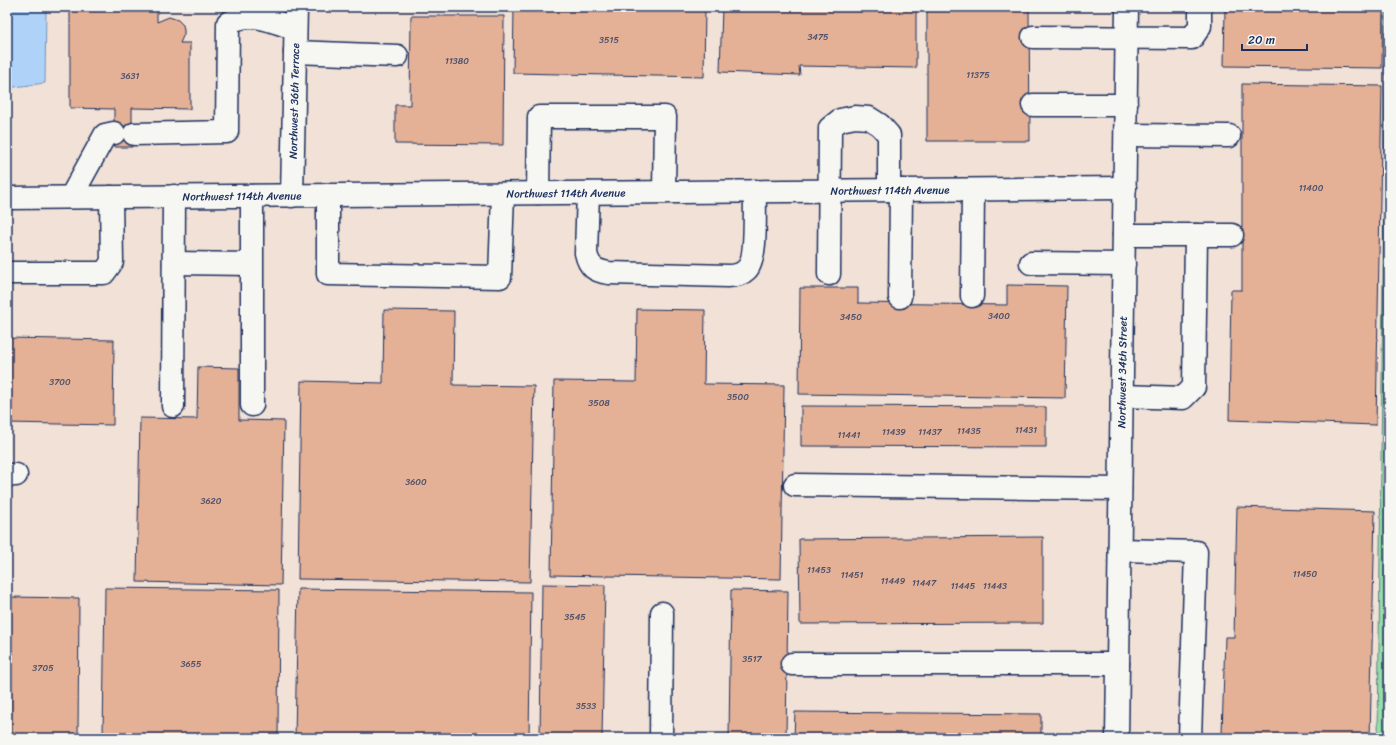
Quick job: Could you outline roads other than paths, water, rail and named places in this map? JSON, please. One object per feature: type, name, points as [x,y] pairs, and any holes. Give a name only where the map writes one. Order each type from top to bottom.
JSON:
[{"type":"street","name":"Northwest 36th Terrace","points":[[292,196],[296,7]]},
{"type":"street","name":"Northwest 34th Street","points":[[1117,738],[1127,7]]},
{"type":"street","points":[[1033,37],[1192,38],[1200,26],[1200,7]]},
{"type":"street","points":[[71,197],[118,134],[228,132],[228,23],[244,17],[257,17],[269,19],[296,29]]},
{"type":"street","points":[[295,52],[397,56]]},
{"type":"street","points":[[1033,105],[1126,105]]},
{"type":"street","points":[[538,193],[539,117],[665,117],[664,192]]},
{"type":"street","points":[[829,274],[830,128],[840,120],[855,117],[869,118],[880,125],[889,135],[895,190],[900,297]]},
{"type":"street","points":[[1126,135],[1229,136]]},
{"type":"street","name":"Northwest 114th Avenue","points":[[7,198],[1125,188]]},
{"type":"street","points":[[972,296],[973,190]]},
{"type":"street","points":[[588,193],[587,261],[592,267],[599,271],[609,273],[737,276],[746,271],[751,264],[754,253],[755,191]]},
{"type":"street","points":[[328,195],[328,274],[500,277],[503,194]]},
{"type":"street","points":[[173,406],[174,196]]},
{"type":"street","points":[[252,196],[252,405]]},
{"type":"street","points":[[7,273],[104,273],[112,262],[112,197]]},
{"type":"street","points":[[1124,235],[1232,235]]},
{"type":"street","points":[[1122,396],[1183,398],[1194,387],[1196,235]]},
{"type":"street","points":[[174,263],[251,264]]},
{"type":"street","points":[[1031,263],[1124,264]]},
{"type":"street","points":[[795,484],[1120,489]]},
{"type":"street","points":[[1120,550],[1196,552],[1190,738]]},
{"type":"street","points":[[661,738],[662,613]]},
{"type":"street","points":[[792,664],[1118,664]]},
{"type":"water","points":[[7,7],[46,7],[45,83],[7,88]]}]
